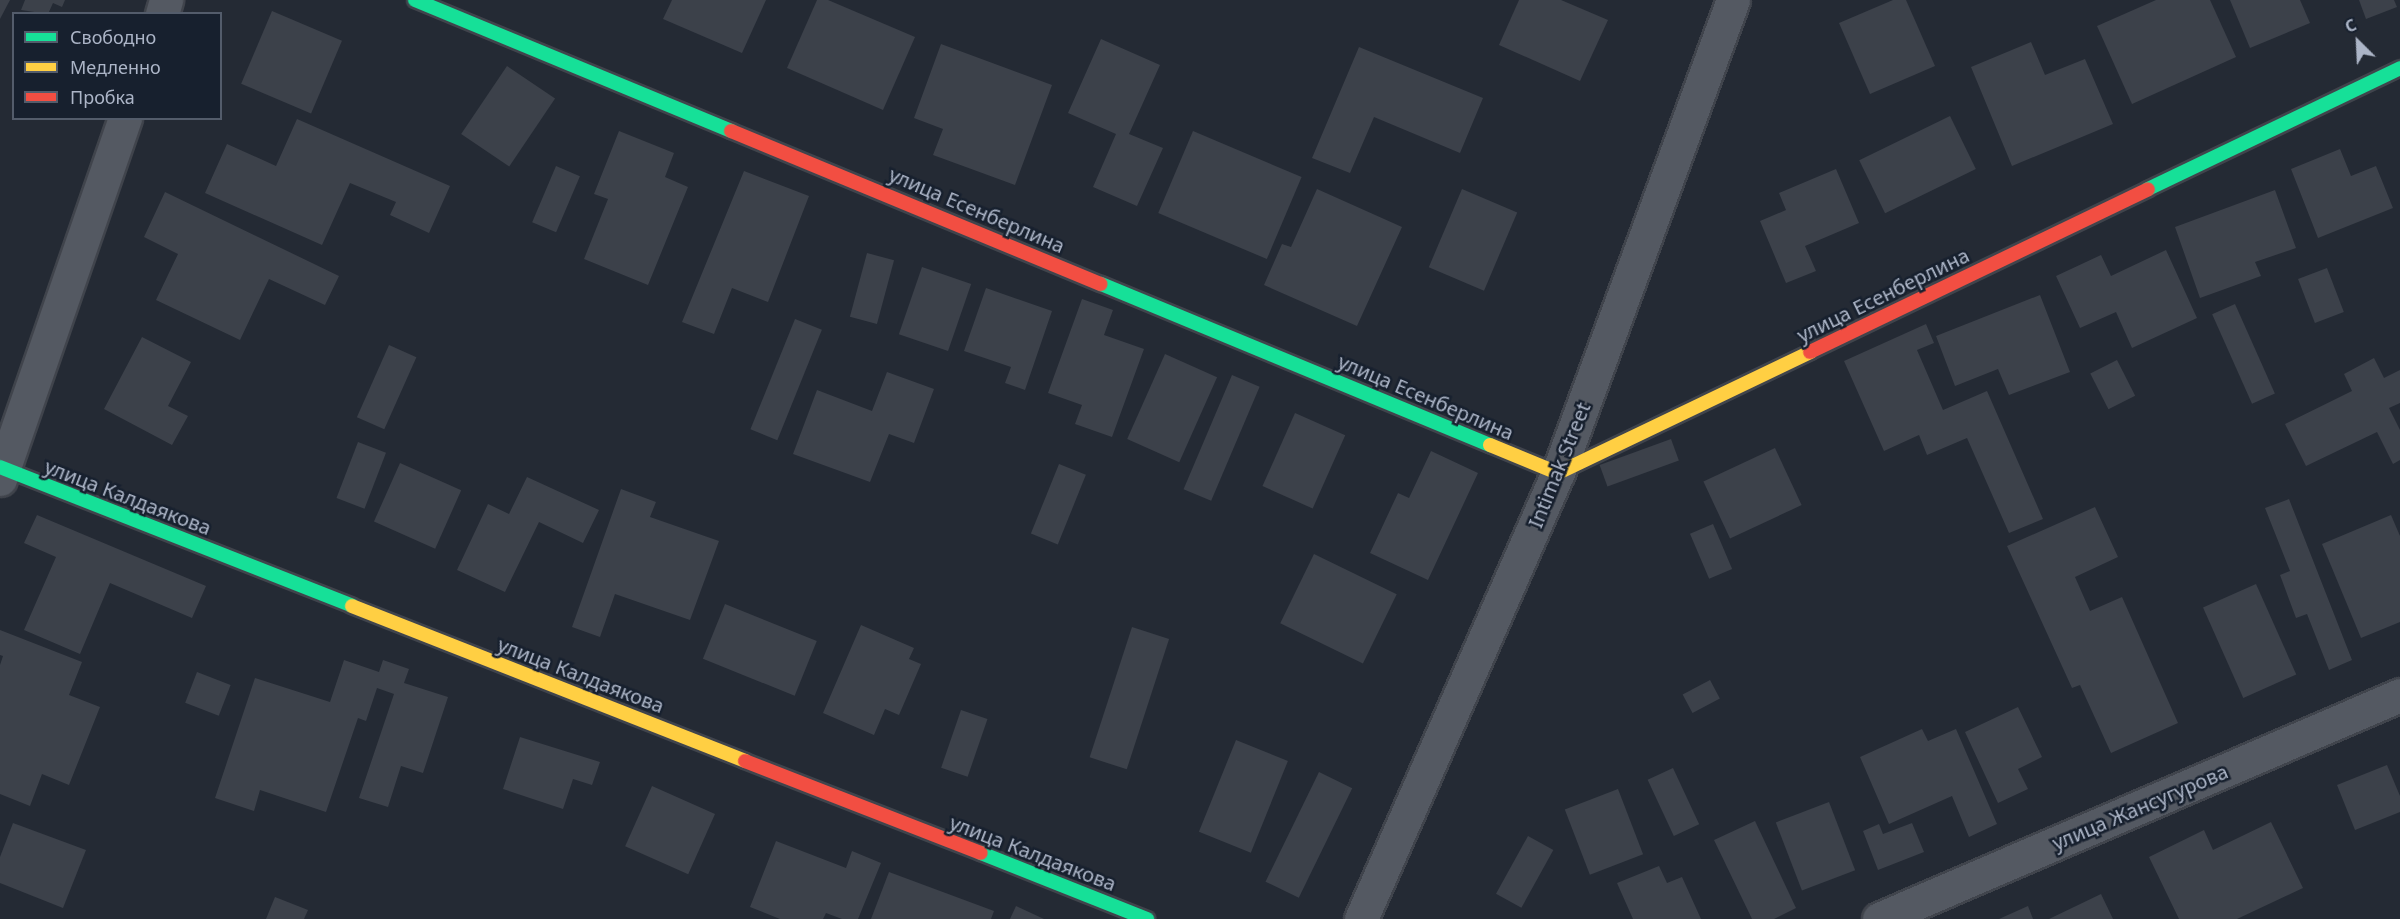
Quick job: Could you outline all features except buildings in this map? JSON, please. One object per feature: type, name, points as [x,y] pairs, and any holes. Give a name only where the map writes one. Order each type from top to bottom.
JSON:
[{"type":"street","name":"улица Есенберлина","points":[[415,0],[1558,473],[2400,68]]},
{"type":"street","name":"Intimak Street","points":[[1361,919],[1558,473],[1733,0]]},
{"type":"street","points":[[1,472],[124,120]]},
{"type":"street","name":"улица Калдаякова","points":[[1,472],[1147,919]]},
{"type":"street","name":"улица Жансугурова","points":[[1879,919],[2400,695]]},
{"type":"traffic: fast","points":[[415,0],[731,131]]},
{"type":"traffic: fast","points":[[2148,189],[2400,68]]},
{"type":"traffic: fast","points":[[1101,284],[1490,445]]},
{"type":"traffic: fast","points":[[0,467],[352,606]]},
{"type":"traffic: fast","points":[[981,853],[1147,919]]},
{"type":"traffic: slow","points":[[1490,445],[1558,473],[1810,352]]},
{"type":"traffic: slow","points":[[352,606],[745,761]]},
{"type":"traffic: jam","points":[[731,131],[1101,284]]},
{"type":"traffic: jam","points":[[1810,352],[2148,189]]},
{"type":"traffic: jam","points":[[745,761],[981,853]]}]
